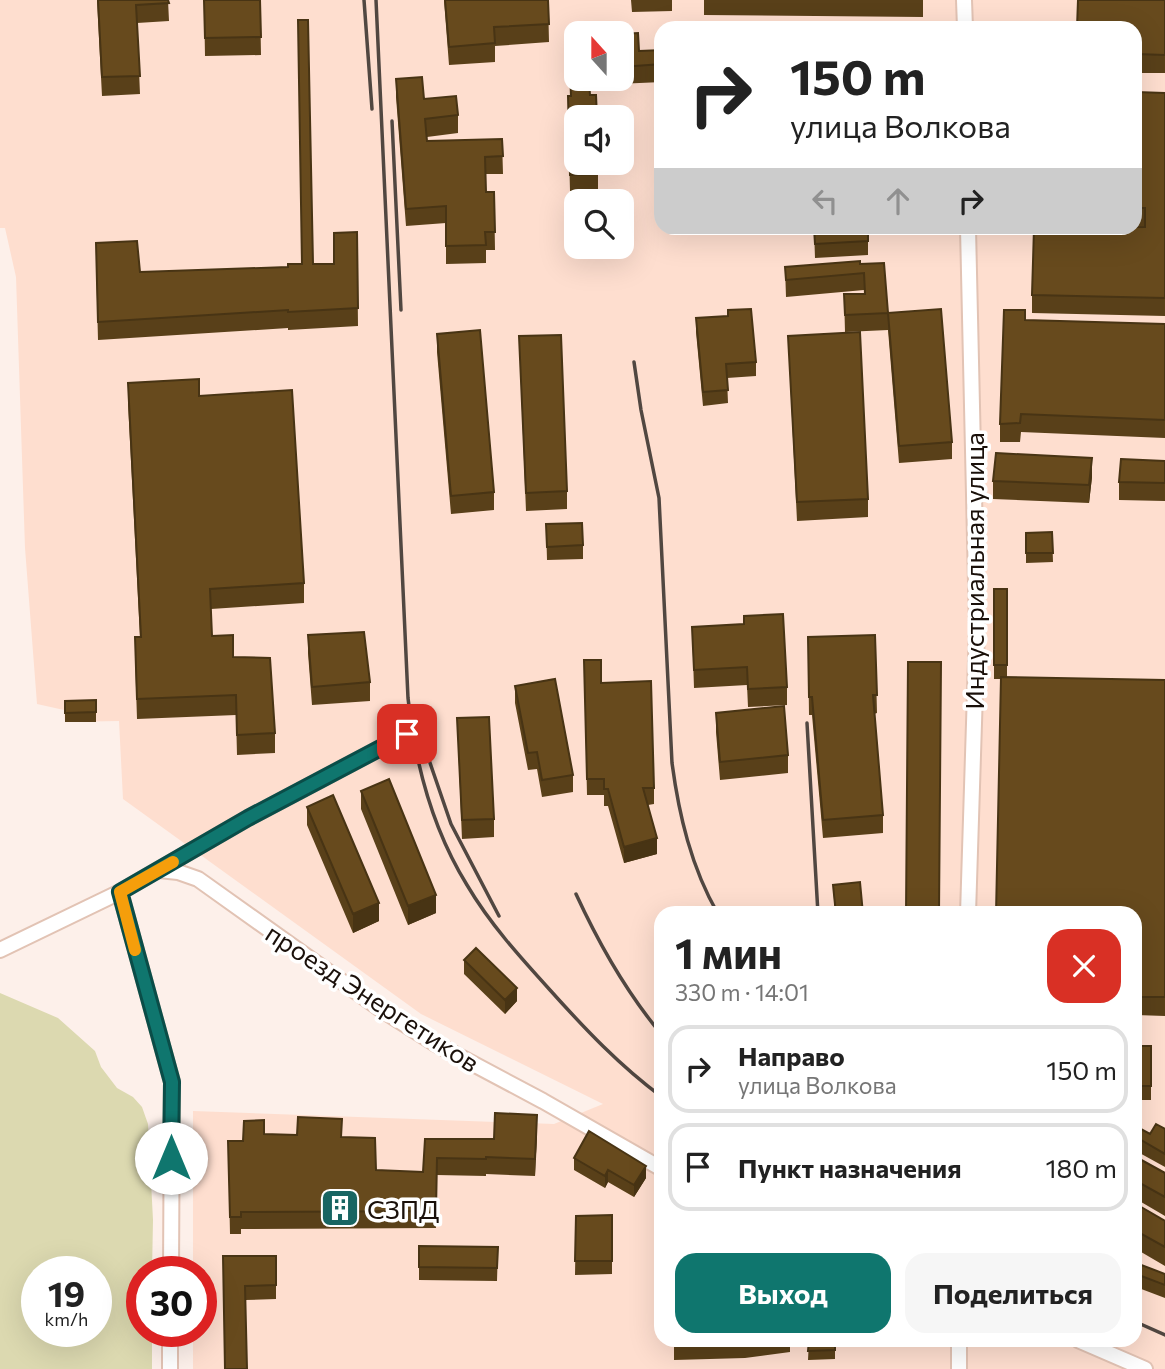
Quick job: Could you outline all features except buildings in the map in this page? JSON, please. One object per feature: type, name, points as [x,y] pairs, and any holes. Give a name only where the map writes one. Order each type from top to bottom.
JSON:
[{"type":"street","points":[[964,0],[965,21]]},
{"type":"street","name":"Индустриальная улица","points":[[968,235],[977,628],[968,906]]},
{"type":"street","points":[[0,950],[120,892],[248,818],[407,734]]},
{"type":"street","name":"проезд Энергетиков","points":[[159,870],[178,872],[198,879],[379,1008],[434,1043],[654,1164]]},
{"type":"street","points":[[120,892],[172,1082],[171,1256]]},
{"type":"street","points":[[170,1347],[170,1369]]},
{"type":"street","points":[[959,1347],[959,1369]]},
{"type":"street","points":[[1093,1347],[1144,1369]]},
{"type":"shaded area","points":[[0,0],[1165,0],[1165,1369],[193,1369],[193,1347],[217,1347],[217,1256],[193,1256],[193,1111],[554,1124],[603,1104],[421,1014],[123,799],[119,721],[65,722],[64,710],[37,704],[25,548],[16,277],[5,228],[0,228]]},
{"type":"shaded area","points":[[0,993],[58,1018],[95,1051],[101,1067],[117,1088],[133,1097],[142,1107],[148,1124],[152,1256],[126,1256],[126,1347],[152,1347],[152,1369],[0,1369]]},
{"type":"railway","points":[[364,0],[372,109]]},
{"type":"railway","points":[[376,0],[408,698],[415,746],[427,795],[444,842],[485,913],[563,1005],[617,1060],[654,1091]]},
{"type":"railway","points":[[392,121],[401,310]]},
{"type":"railway","points":[[634,362],[659,498],[672,763],[693,859],[714,906]]},
{"type":"railway","points":[[807,723],[818,906]]},
{"type":"railway","points":[[428,757],[451,824],[499,916]]},
{"type":"railway","points":[[576,894],[614,967],[654,1024]]},
{"type":"railway","points":[[1142,1325],[1165,1335]]},
{"type":"slow traffic","points":[[135,950],[120,892],[173,862]]},
{"type":"place","name":"СЗПД","points":[[340,1208]]},
{"type":"route","points":[[171,1158],[172,1082],[120,892],[248,818],[407,734]]}]
